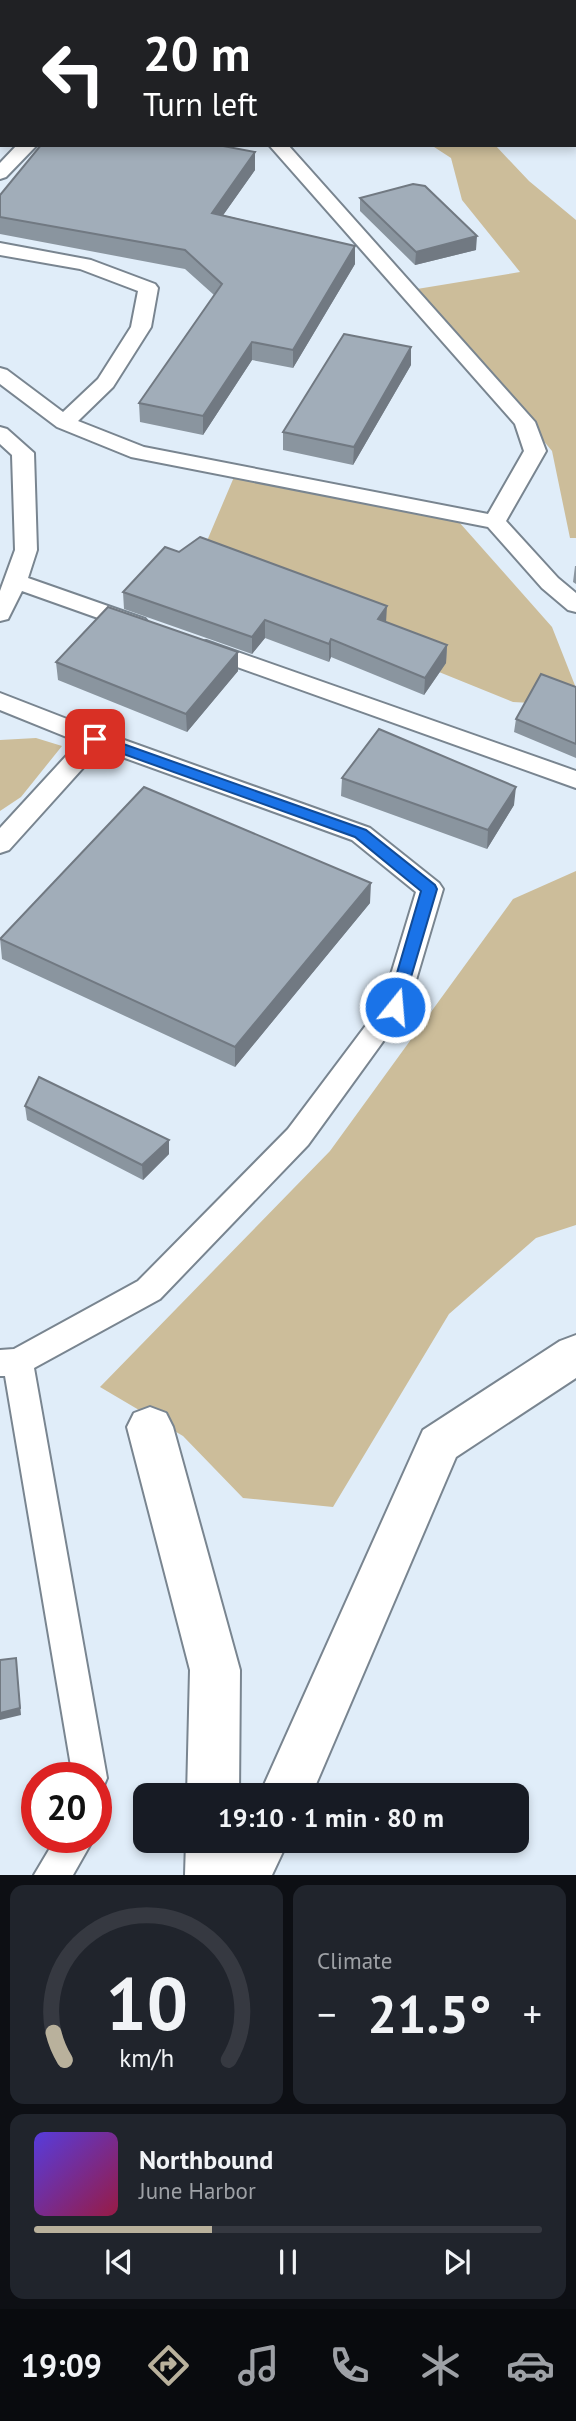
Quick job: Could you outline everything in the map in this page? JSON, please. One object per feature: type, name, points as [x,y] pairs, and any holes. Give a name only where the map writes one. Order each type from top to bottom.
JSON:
[{"type":"street","points":[[291,1783],[439,1444],[576,1354]]},
{"type":"street","points":[[150,1427],[215,1670],[213,1783]]},
{"type":"street","points":[[211,1875],[212,1853]]},
{"type":"street","points":[[244,1875],[256,1853]]},
{"type":"lane","points":[[0,173],[26,147]]},
{"type":"lane","points":[[280,147],[526,422],[535,451],[495,522]]},
{"type":"lane","points":[[0,249],[84,264],[148,288],[141,327],[106,383],[64,423]]},
{"type":"lane","points":[[0,374],[64,423],[139,452],[495,522],[550,583],[576,605]]},
{"type":"lane","points":[[0,433],[23,453],[26,550],[16,581],[0,614]]},
{"type":"lane","points":[[16,581],[159,632]]},
{"type":"lane","points":[[186,641],[576,780]]},
{"type":"lane","points":[[0,701],[95,739],[361,834],[430,889],[395,1007],[298,1137],[149,1290],[9,1363],[87,1762]]},
{"type":"lane","points":[[0,844],[95,739]]},
{"type":"lane","points":[[52,1875],[66,1853]]},
{"type":"shaded area","points":[[434,147],[497,147],[529,181],[576,220],[576,538],[570,538],[552,451],[417,289],[520,272],[462,200],[451,158]]},
{"type":"shaded area","points":[[234,477],[459,522],[552,627],[576,688],[531,703],[513,702],[439,672],[445,663],[201,555]]},
{"type":"shaded area","points":[[36,738],[62,746],[21,797],[0,811],[0,740]]},
{"type":"shaded area","points":[[576,871],[576,1225],[536,1238],[449,1314],[333,1507],[243,1498],[183,1436],[100,1387],[330,1151],[513,899]]},
{"type":"building","points":[[39,147],[229,147],[255,152],[212,213],[355,246],[293,350],[252,342],[203,416],[139,403],[222,284],[185,250],[0,217],[0,195]]},
{"type":"building","points":[[413,184],[425,186],[477,236],[416,252],[360,198]]},
{"type":"building","points":[[344,334],[411,347],[354,447],[283,432]]},
{"type":"building","points":[[200,537],[387,606],[378,619],[447,645],[425,678],[331,639],[329,644],[265,620],[252,637],[123,592],[165,547],[179,552]]},
{"type":"building","points":[[108,607],[238,652],[186,714],[56,662]]},
{"type":"building","points":[[541,674],[576,687],[576,744],[516,719]]},
{"type":"building","points":[[379,729],[516,787],[488,830],[342,778]]},
{"type":"building","points":[[144,787],[371,883],[235,1047],[0,939]]},
{"type":"building","points":[[39,1077],[169,1140],[142,1165],[25,1106]]},
{"type":"building","points":[[16,1658],[20,1708],[0,1713],[0,1660]]},
{"type":"route","points":[[95,739],[361,834],[430,889],[395,1007]]}]
